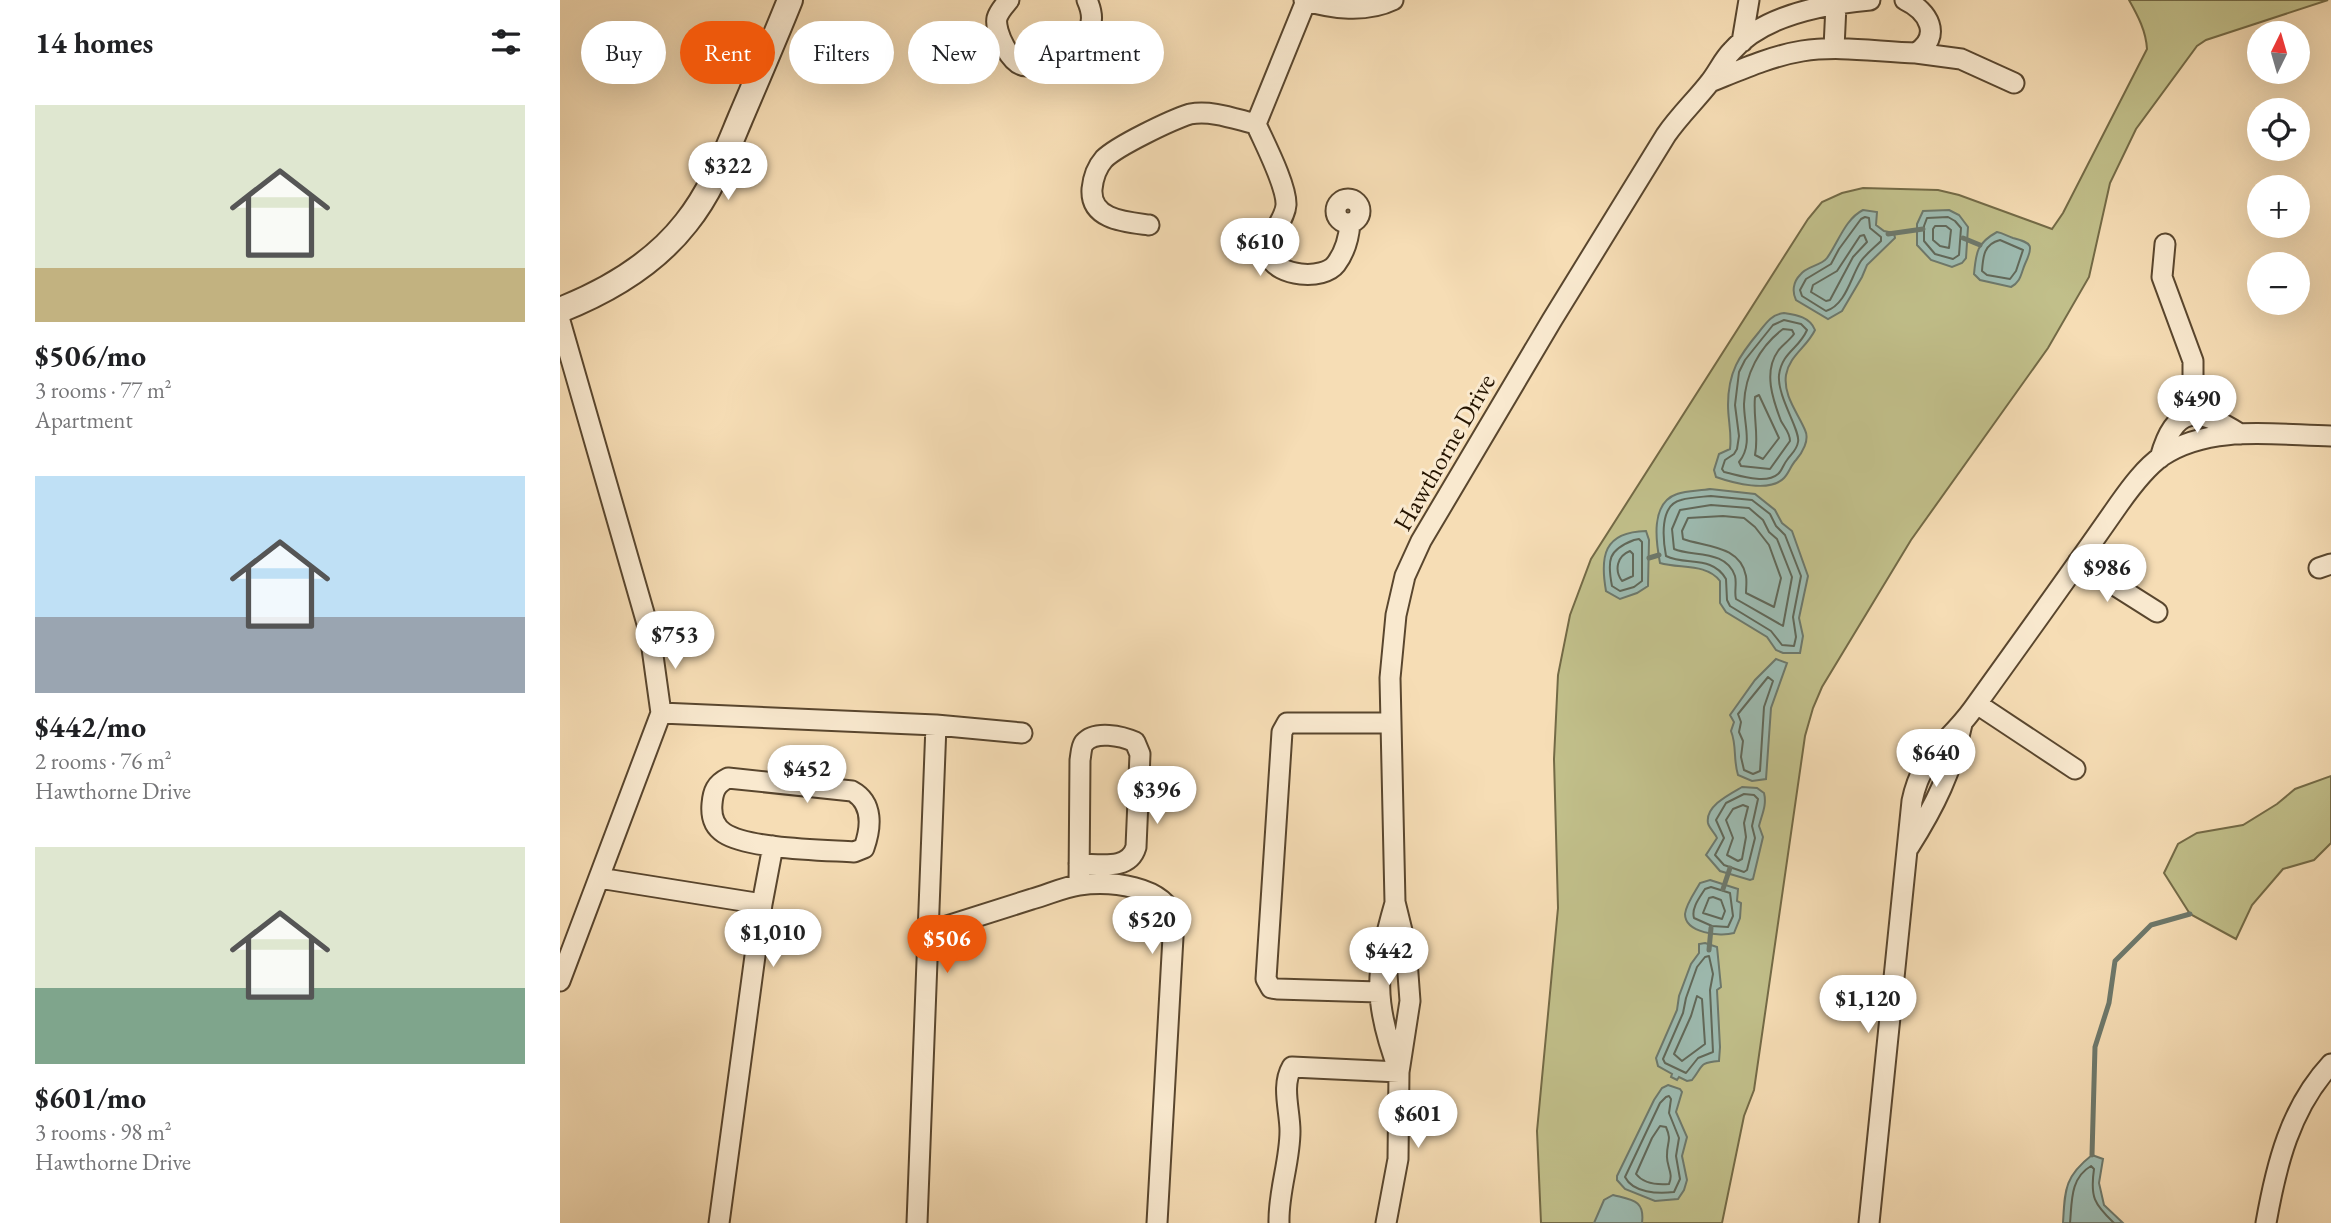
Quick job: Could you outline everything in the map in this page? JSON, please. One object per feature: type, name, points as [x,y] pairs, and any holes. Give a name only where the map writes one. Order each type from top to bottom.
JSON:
[{"type":"street","points":[[560,310],[591,298],[627,277],[663,248],[686,224],[724,159],[790,0]]},
{"type":"street","points":[[1009,0],[996,20],[997,32],[1013,58],[1026,65],[1036,63],[1088,32],[1092,16],[1087,0]]},
{"type":"street","points":[[1350,223],[1349,237],[1343,251],[1336,264],[1328,271],[1316,276],[1300,274],[1276,265],[1269,256],[1269,247],[1286,205],[1256,124],[1305,1],[1343,9],[1368,7],[1394,0]]},
{"type":"street","points":[[1742,42],[1749,0]]},
{"type":"street","name":"Hawthorne Drive","points":[[1386,1223],[1398,1159],[1399,1072],[1409,1013],[1406,947],[1395,902],[1390,678],[1396,615],[1405,576],[1421,541],[1666,135],[1710,82],[1732,49],[1765,26],[1807,9],[1870,0]]},
{"type":"street","points":[[1905,0],[1918,6],[1927,16],[1930,26],[1924,48],[1916,53]]},
{"type":"street","points":[[1834,48],[1836,5]]},
{"type":"street","name":"Hawthorne Drive","points":[[1710,82],[1754,64],[1801,51],[1834,48],[1961,59],[2014,83]]},
{"type":"street","points":[[1149,225],[1111,218],[1100,212],[1094,204],[1093,181],[1104,160],[1116,150],[1190,114],[1219,115],[1256,124]]},
{"type":"street","points":[[2165,244],[2162,276],[2193,361],[2193,414]]},
{"type":"street","points":[[560,321],[650,634],[661,713],[560,981]]},
{"type":"street","points":[[2160,458],[2166,435],[2174,424],[2193,414],[2211,417],[2240,434]]},
{"type":"street","points":[[1870,1223],[1912,801],[1929,757],[1962,724],[2136,481],[2160,458],[2189,443],[2240,434],[2331,436]]},
{"type":"street","points":[[2078,562],[2157,612]]},
{"type":"street","points":[[1977,704],[2075,769]]},
{"type":"street","points":[[661,713],[936,726],[1022,733]]},
{"type":"street","points":[[1391,723],[1287,723],[1282,732],[1266,979],[1271,988],[1277,989],[1379,984],[1409,974]]},
{"type":"street","points":[[1907,851],[1934,809],[1951,767],[1962,724]]},
{"type":"street","points":[[917,1223],[936,726]]},
{"type":"street","points":[[1079,864],[1122,863],[1133,856],[1136,846],[1140,754],[1135,742],[1126,738],[1092,738],[1084,743],[1081,750],[1079,864],[1079,885]]},
{"type":"street","points":[[1929,757],[1951,767]]},
{"type":"street","points":[[728,778],[841,788],[860,795],[867,804],[870,818],[868,838],[859,852],[773,846],[733,837],[715,825],[712,804],[719,782],[728,778]]},
{"type":"street","points":[[1912,801],[1934,809]]},
{"type":"street","points":[[719,1223],[762,904],[773,846]]},
{"type":"street","points":[[599,878],[762,904]]},
{"type":"street","points":[[928,932],[1079,885],[1112,885],[1160,897],[1171,907],[1174,919],[1157,1223]]},
{"type":"street","name":"Hawthorne Drive","points":[[1395,902],[1384,942],[1379,984],[1381,1014],[1399,1072]]},
{"type":"street","points":[[1381,1014],[1409,1013]]},
{"type":"street","points":[[2266,1223],[2274,1176],[2286,1138],[2304,1101],[2331,1064]]},
{"type":"street","points":[[1279,1223],[1290,1133],[1286,1082],[1292,1067],[1399,1072]]},
{"type":"shaded area","points":[[2129,0],[2328,0],[2264,21],[2247,21],[2247,27],[2206,40],[2197,46],[2136,129],[2110,183],[2089,277],[2048,348],[1911,540],[1822,687],[1805,736],[1754,1090],[1744,1116],[1722,1223],[1541,1223],[1537,1131],[1558,908],[1554,759],[1558,675],[1570,615],[1591,559],[1808,219],[1822,202],[1863,188],[1938,190],[2052,229],[2063,213],[2147,49],[2138,18]]},
{"type":"shaded area","points":[[2331,776],[2331,843],[2314,860],[2283,869],[2252,905],[2236,939],[2190,914],[2164,873],[2178,844],[2197,833],[2243,825],[2295,789]]},
{"type":"water","points":[[1863,210],[1877,212],[1876,225],[1884,231],[1894,233],[1895,238],[1867,265],[1842,311],[1828,319],[1796,300],[1795,284],[1803,272],[1827,258],[1851,219]]},
{"type":"water","points":[[1949,210],[1959,215],[1968,227],[1966,258],[1952,267],[1931,260],[1917,245],[1917,224],[1923,211]]},
{"type":"water","points":[[1997,232],[2030,246],[2030,253],[2020,277],[2011,287],[1980,280],[1974,274],[1981,244]]},
{"type":"water","points":[[1784,313],[1806,319],[1815,330],[1794,357],[1786,375],[1789,397],[1806,434],[1805,446],[1786,476],[1778,483],[1761,486],[1716,477],[1714,470],[1719,454],[1730,449],[1729,393],[1736,365],[1767,322]]},
{"type":"water","points":[[1710,489],[1755,494],[1775,510],[1782,523],[1792,531],[1808,576],[1799,618],[1803,636],[1800,653],[1783,653],[1776,650],[1767,637],[1726,612],[1720,603],[1720,581],[1708,571],[1660,563],[1657,524],[1662,506],[1677,494]]},
{"type":"water","points":[[1646,531],[1649,540],[1648,586],[1620,599],[1606,591],[1604,567],[1608,549],[1613,541],[1621,536]]},
{"type":"water","points":[[1776,659],[1787,663],[1771,708],[1766,779],[1752,781],[1738,775],[1731,731],[1734,722],[1730,715],[1755,680]]},
{"type":"water","points":[[1742,787],[1757,788],[1765,797],[1759,826],[1763,837],[1753,879],[1750,880],[1720,871],[1706,855],[1717,838],[1708,823],[1710,811],[1719,801]]},
{"type":"water","points":[[1710,880],[1738,889],[1740,918],[1734,933],[1704,932],[1691,926],[1687,920],[1685,914],[1693,894],[1700,883]]},
{"type":"water","points":[[1699,944],[1717,947],[1721,987],[1717,990],[1719,1061],[1704,1064],[1692,1080],[1679,1077],[1677,1080],[1658,1066],[1656,1058],[1677,1010],[1679,996],[1691,964],[1699,953]]},
{"type":"water","points":[[1668,1085],[1682,1092],[1676,1112],[1687,1137],[1682,1156],[1687,1180],[1678,1199],[1655,1201],[1625,1189],[1617,1176],[1654,1100],[1662,1088]]},
{"type":"water","points":[[2092,1155],[2103,1159],[2099,1183],[2104,1205],[2123,1223],[2063,1223],[2064,1202],[2071,1177]]},
{"type":"water","points":[[1613,1195],[1636,1202],[1641,1210],[1642,1223],[1594,1223],[1604,1200]]},
{"type":"waterway","points":[[1888,234],[1923,229]]},
{"type":"waterway","points":[[1963,238],[1980,245]]},
{"type":"waterway","points":[[1649,558],[1659,555]]},
{"type":"waterway","points":[[1723,889],[1730,868]]},
{"type":"waterway","points":[[2092,1155],[2095,1047],[2109,1003],[2115,961],[2151,925],[2190,914]]},
{"type":"waterway","points":[[1709,950],[1711,928]]}]
